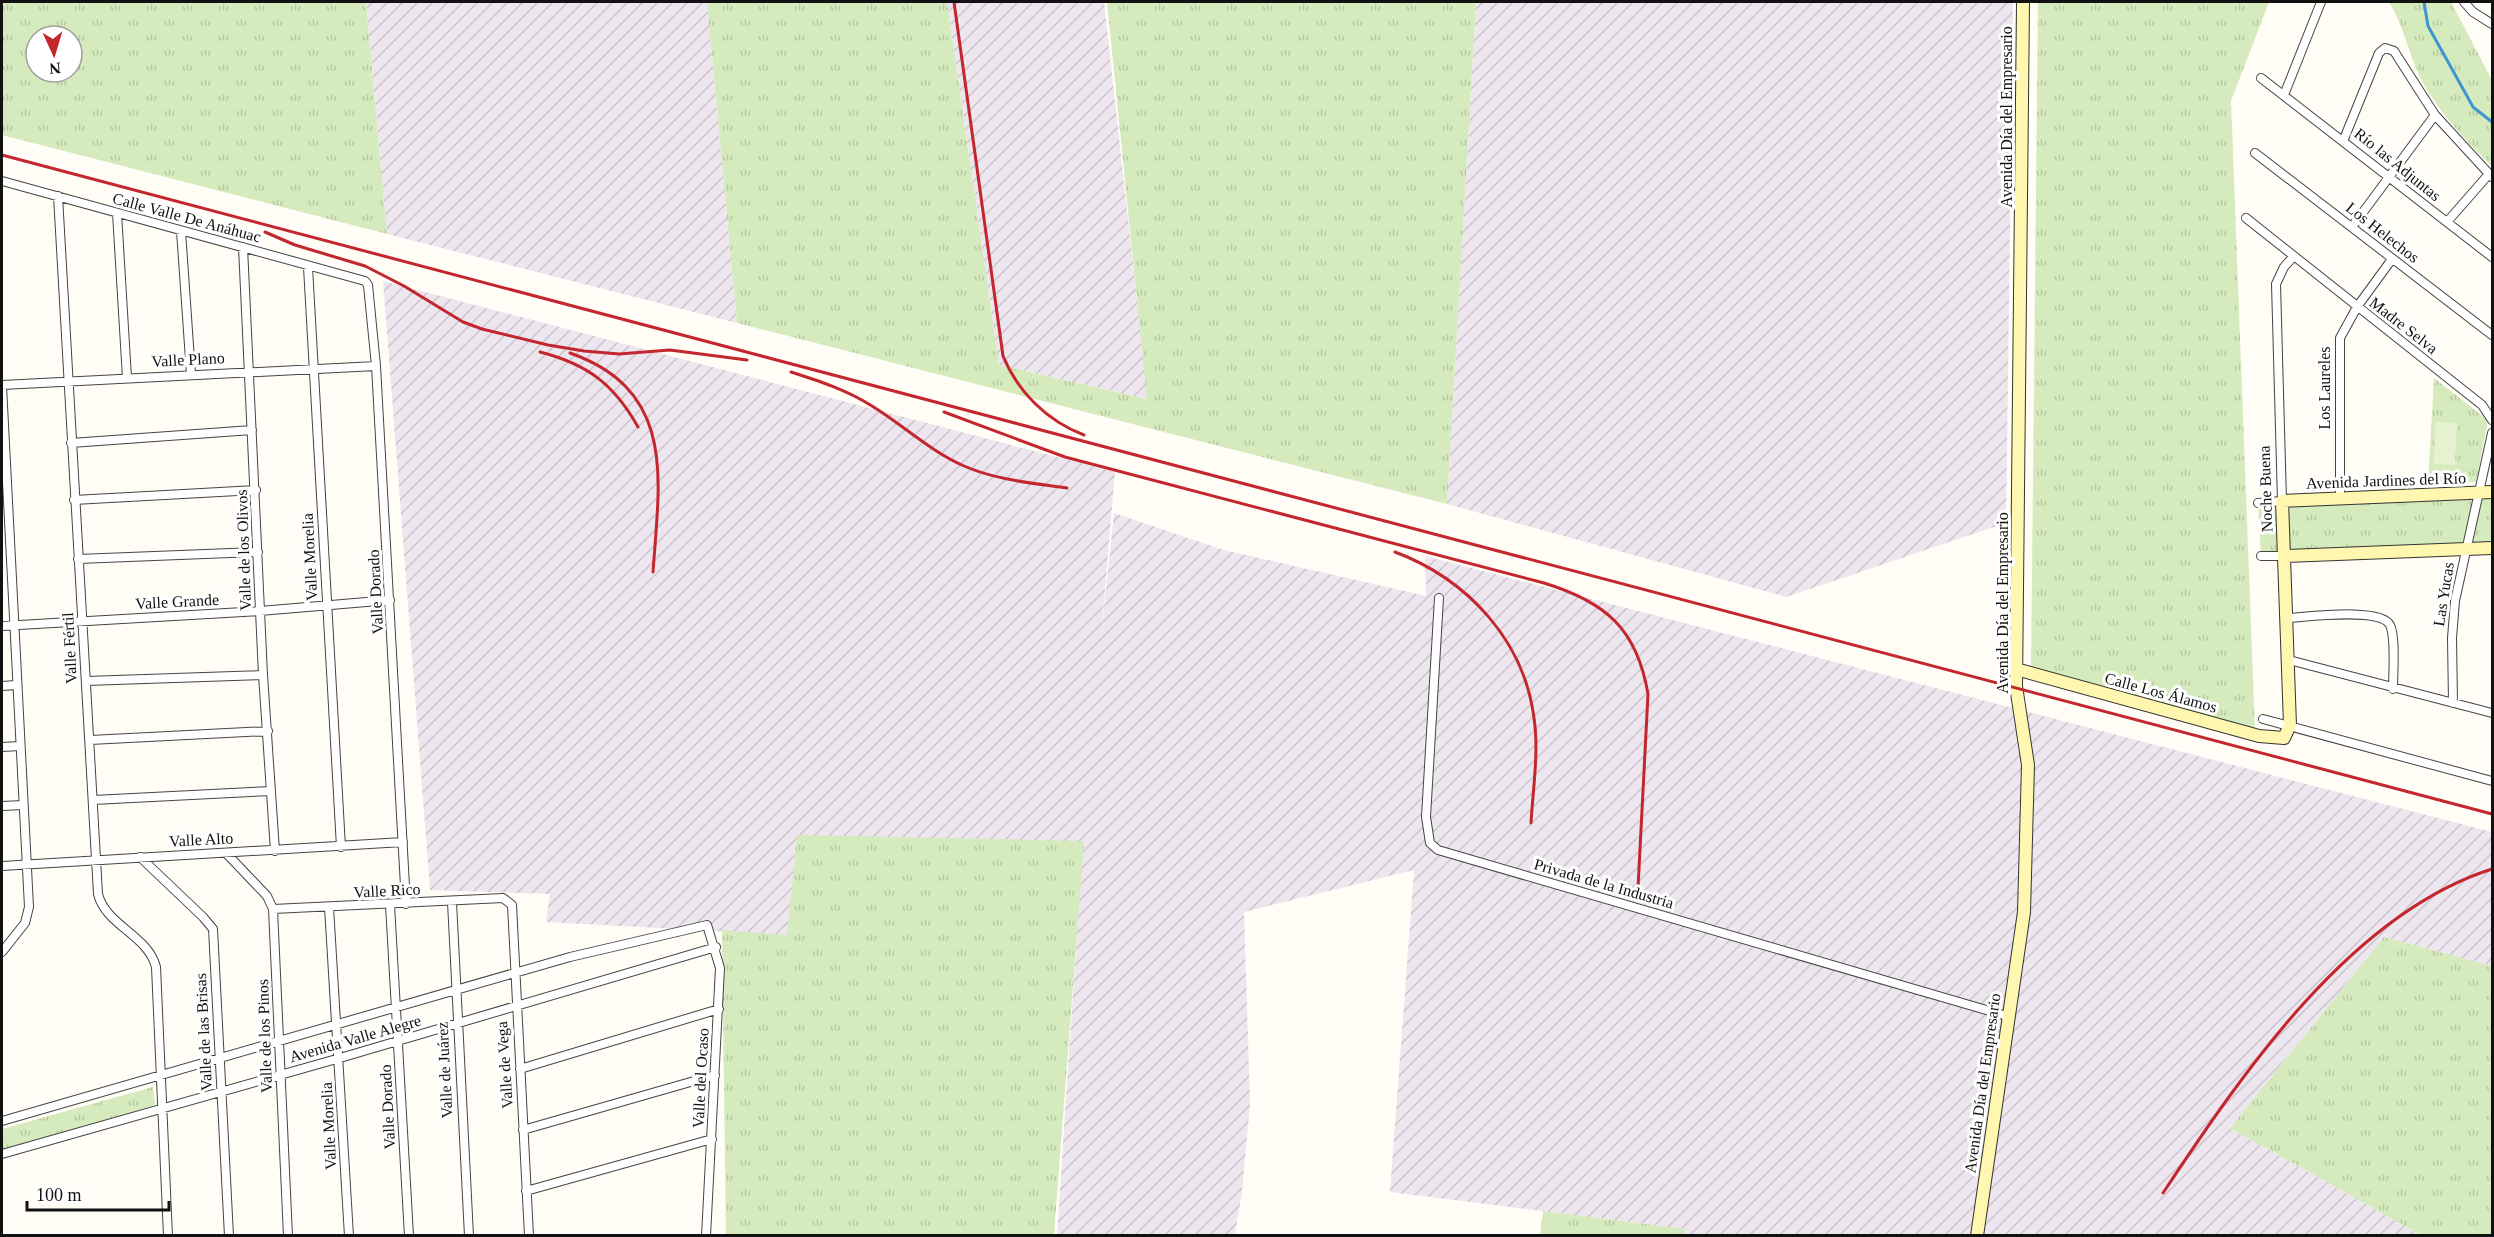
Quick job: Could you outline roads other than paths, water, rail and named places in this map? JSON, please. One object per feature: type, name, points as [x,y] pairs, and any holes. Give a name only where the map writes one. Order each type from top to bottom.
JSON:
[{"type":"street","name":"Avenida Día del Empresario","points":[[1977,1236],[2007,1016],[2024,912],[2026,876],[2028,765],[2016,686],[2023,2]]},
{"type":"street","points":[[2284,95],[2321,2]]},
{"type":"street","points":[[2464,2],[2473,12],[2493,24]]},
{"type":"street","points":[[2344,140],[2377,58],[2385,48],[2394,51],[2435,115],[2491,176],[2447,222]]},
{"type":"street","name":"Río las Adjuntas","points":[[2261,78],[2493,257]]},
{"type":"street","points":[[2352,227],[2391,178],[2435,115]]},
{"type":"street","name":"Los Helechos","points":[[2255,153],[2493,335]]},
{"type":"street","name":"Calle Valle De Anáhuac","points":[[2,181],[308,267],[365,280]]},
{"type":"street","name":"Valle Fértil","points":[[58,196],[95,861],[100,902],[105,910],[147,949],[154,960],[168,1236]]},
{"type":"street","points":[[117,213],[127,378]]},
{"type":"street","name":"Madre Selva","points":[[2246,218],[2482,405],[2493,420]]},
{"type":"street","points":[[182,231],[191,374]]},
{"type":"street","name":"Valle de los Olivos","points":[[243,247],[263,675],[275,851]]},
{"type":"street","name":"Noche Buena","points":[[2290,725],[2276,284],[2284,267],[2293,257]]},
{"type":"street","name":"Los Laureles","points":[[2340,497],[2338,345],[2342,329],[2392,259]]},
{"type":"street","name":"Valle Morelia","points":[[308,267],[341,847]]},
{"type":"street","name":"Valle Dorado","points":[[365,280],[371,293],[376,366],[406,904]]},
{"type":"street","name":"Valle Plano","points":[[2,385],[313,367],[376,366]]},
{"type":"street","points":[[2,385],[6,566],[14,626],[28,916],[2,952]]},
{"type":"street","points":[[71,443],[252,430]]},
{"type":"street","points":[[2487,492],[2493,433]]},
{"type":"street","points":[[74,500],[255,490]]},
{"type":"street","name":"Avenida Jardines del Río","points":[[2282,501],[2487,492]]},
{"type":"street","name":"Las Yucas","points":[[2453,703],[2453,620],[2466,548],[2487,492]]},
{"type":"street","points":[[2258,503],[2282,501]]},
{"type":"street","points":[[2261,556],[2493,548]]},
{"type":"street","points":[[78,559],[258,552]]},
{"type":"street","name":"Privada de la Industria","points":[[1439,598],[1426,817],[1430,843],[1438,850],[2007,1016]]},
{"type":"street","name":"Valle Grande","points":[[2,626],[260,611],[390,600]]},
{"type":"street","points":[[2287,618],[2367,614],[2385,619],[2390,626],[2392,636],[2393,689]]},
{"type":"street","points":[[2289,660],[2393,689],[2493,713]]},
{"type":"street","name":"Calle Los Álamos","points":[[2016,669],[2271,739],[2284,738],[2290,725]]},
{"type":"street","points":[[86,681],[263,675]]},
{"type":"street","points":[[2,686],[16,685]]},
{"type":"street","points":[[2263,719],[2493,781]]},
{"type":"street","points":[[90,740],[268,731]]},
{"type":"street","points":[[2,747],[20,746]]},
{"type":"street","points":[[93,800],[271,791]]},
{"type":"street","points":[[2,806],[22,805]]},
{"type":"street","name":"Valle Alto","points":[[2,866],[403,842]]},
{"type":"street","points":[[226,853],[267,896],[273,909]]},
{"type":"street","name":"Valle de las Brisas","points":[[140,857],[203,916],[213,930],[229,1236]]},
{"type":"street","name":"Valle Rico","points":[[273,909],[503,898]]},
{"type":"street","name":"Valle de Vega","points":[[503,898],[513,909],[515,1007],[529,1236]]},
{"type":"street","name":"Valle de Juárez","points":[[452,902],[454,992],[469,1236]]},
{"type":"street","name":"Valle Dorado","points":[[390,905],[409,1236]]},
{"type":"street","name":"Valle Morelia","points":[[329,907],[340,1058],[349,1236]]},
{"type":"street","name":"Valle de los Pinos","points":[[273,909],[288,1236]]},
{"type":"street","name":"Avenida Valle Alegre","points":[[2,1121],[636,939],[707,925]]},
{"type":"street","name":"Valle del Ocaso","points":[[706,1236],[720,968],[716,947],[707,925]]},
{"type":"street","name":"Avenida Valle Alegre","points":[[2,1154],[399,1041],[716,947]]},
{"type":"street","points":[[520,1069],[719,1009]]},
{"type":"street","points":[[523,1130],[715,1075]]},
{"type":"street","points":[[526,1191],[712,1139]]},
{"type":"waterway","points":[[2424,2],[2428,26],[2473,107],[2492,122]]},
{"type":"railway","points":[[954,2],[1003,356],[1017,382],[1035,404],[1058,422],[1084,435]]},
{"type":"railway","points":[[2,155],[2492,814]]},
{"type":"railway","points":[[265,232],[295,245],[365,266],[404,286],[463,322],[482,329],[584,351],[619,354],[670,350],[747,360]]},
{"type":"railway","points":[[540,352],[572,363],[598,378],[619,399],[638,427]]},
{"type":"railway","points":[[570,353],[605,370],[629,391],[645,415],[654,443],[658,473],[653,572]]},
{"type":"railway","points":[[791,372],[853,395],[940,453],[964,466],[1001,478],[1067,488]]},
{"type":"railway","points":[[944,412],[1065,457],[1544,583],[1585,599],[1601,609],[1627,635],[1643,671],[1648,694],[1638,888]]},
{"type":"railway","points":[[1395,552],[1446,578],[1468,596],[1505,638],[1518,663],[1528,690],[1534,718],[1536,757],[1531,823]]},
{"type":"railway","points":[[2163,1193],[2264,1050],[2304,1003],[2346,960],[2392,922],[2440,891],[2492,869]]}]
